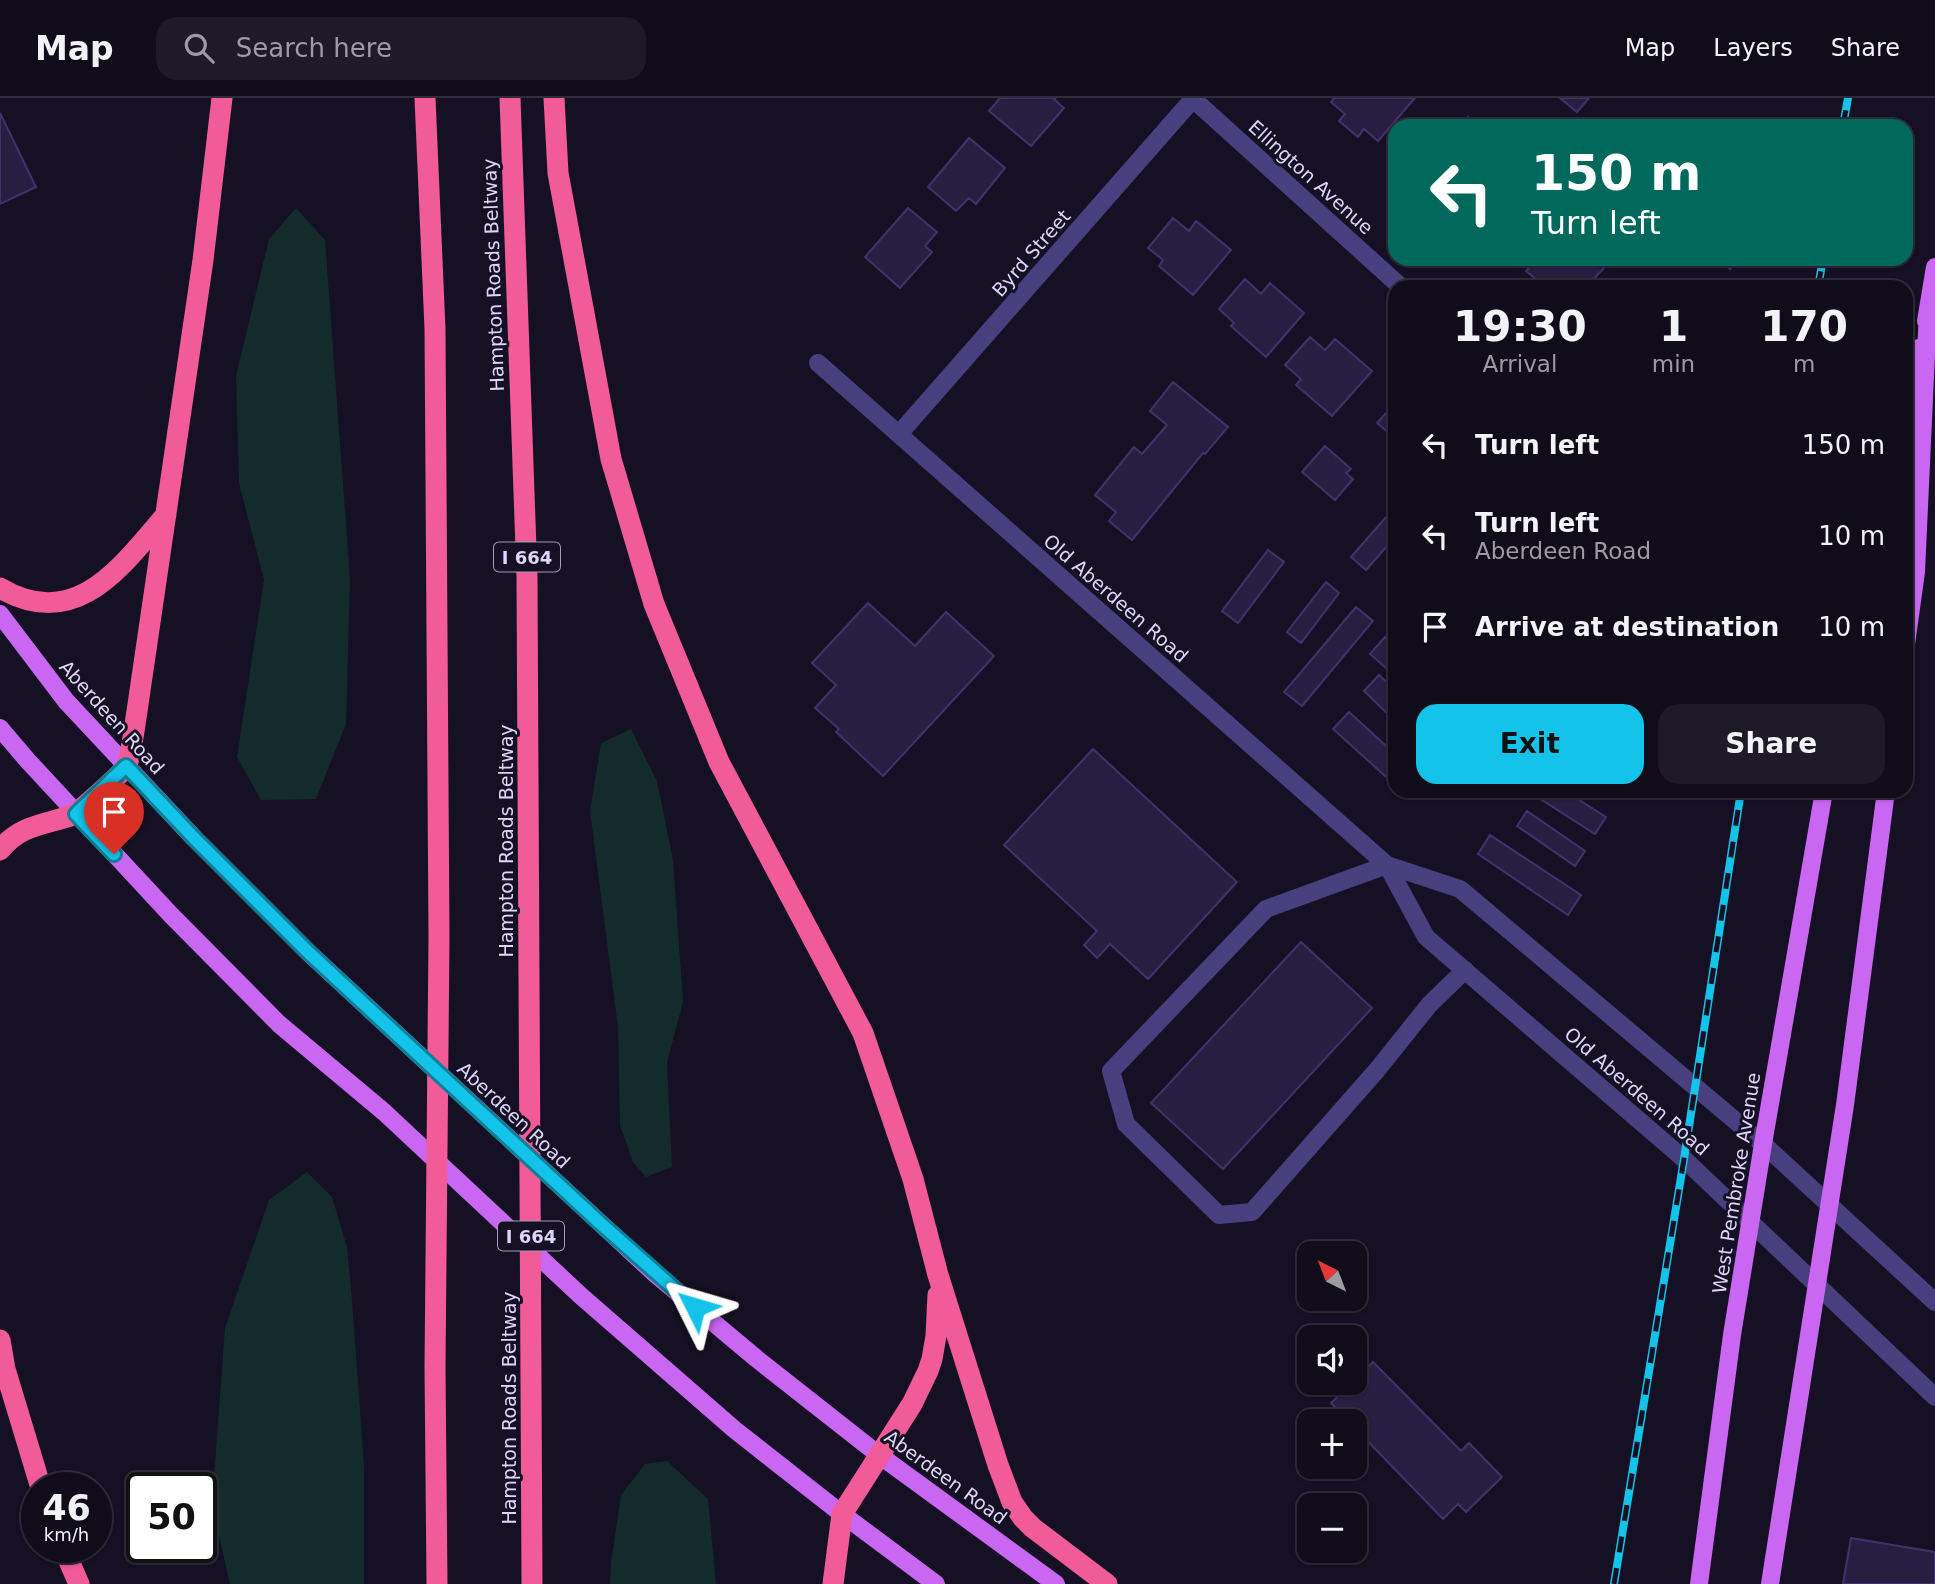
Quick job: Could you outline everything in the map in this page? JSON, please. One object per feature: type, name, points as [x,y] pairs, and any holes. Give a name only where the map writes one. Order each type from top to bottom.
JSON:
[{"type":"highway","points":[[0,850],[9,839],[24,830],[76,814],[126,766],[136,718],[166,515],[222,98]]},
{"type":"highway","points":[[425,98],[435,328],[439,937],[435,1367],[437,1584]]},
{"type":"highway","name":"Hampton Roads Beltway","points":[[510,98],[527,577],[532,1584]]},
{"type":"highway","points":[[554,98],[558,173],[611,459],[654,604],[719,761],[863,1034],[913,1179],[938,1275],[1012,1502],[1033,1528],[1107,1584]]},
{"type":"highway","points":[[0,588],[18,598],[44,604],[72,600],[101,583],[123,564],[166,515]]},
{"type":"highway","points":[[833,1584],[842,1514],[912,1404],[932,1359],[936,1336],[938,1275]]},
{"type":"highway","points":[[0,1340],[5,1368],[36,1472]]},
{"type":"highway","points":[[70,1563],[79,1584]]},
{"type":"main road","points":[[1913,371],[1928,311],[1935,267]]},
{"type":"main road","points":[[1913,594],[1928,311]]},
{"type":"main road","name":"Aberdeen Road","points":[[0,614],[66,701],[194,838],[308,952],[643,1263],[757,1359],[879,1455],[1056,1584]]},
{"type":"main road","points":[[0,728],[76,814],[188,933],[279,1024],[384,1112],[646,1354],[735,1430],[936,1584]]},
{"type":"main road","name":"West Pembroke Avenue","points":[[1699,1584],[1732,1335],[1823,798]]},
{"type":"main road","points":[[1770,1584],[1845,1105],[1885,798]]},
{"type":"street","name":"Ellington Avenue","points":[[1193,99],[1393,280]]},
{"type":"street","name":"Byrd Street","points":[[900,434],[1193,99]]},
{"type":"street","name":"Old Aberdeen Road","points":[[818,363],[1387,865],[1426,937],[1684,1159],[1935,1397]]},
{"type":"street","name":"Old Aberdeen Road","points":[[1387,865],[1460,889],[1763,1144],[1935,1302]]},
{"type":"street","points":[[1387,865],[1266,909],[1111,1071],[1126,1124],[1219,1215],[1252,1212],[1377,1070],[1429,1005],[1465,970]]},
{"type":"green space","points":[[296,208],[325,240],[350,579],[346,724],[316,799],[261,800],[237,757],[264,580],[239,483],[236,376],[269,239]]},
{"type":"green space","points":[[631,729],[657,781],[673,860],[683,1002],[667,1062],[672,1167],[646,1177],[633,1162],[620,1125],[618,1027],[590,811],[601,743]]},
{"type":"green space","points":[[307,1172],[332,1197],[347,1247],[364,1466],[364,1584],[230,1584],[217,1527],[217,1472],[214,1472],[225,1328],[269,1200]]},
{"type":"green space","points":[[667,1461],[708,1499],[716,1584],[610,1584],[621,1495],[645,1464]]},
{"type":"building","points":[[1000,98],[1056,98],[1054,99],[1064,108],[1031,146],[989,111]]},
{"type":"building","points":[[1334,98],[1415,98],[1397,119],[1388,119],[1388,129],[1378,141],[1364,129],[1358,137],[1339,121],[1345,114],[1331,102]]},
{"type":"building","points":[[1560,98],[1589,98],[1577,112]]},
{"type":"building","points":[[0,113],[36,187],[0,204]]},
{"type":"building","points":[[969,138],[1005,168],[976,204],[969,198],[956,211],[928,187]]},
{"type":"building","points":[[908,208],[937,232],[925,246],[932,252],[900,288],[865,257]]},
{"type":"building","points":[[1173,218],[1189,231],[1196,221],[1231,250],[1193,295],[1159,266],[1163,260],[1148,248]]},
{"type":"building","points":[[1531,266],[1606,266],[1593,280],[1537,280],[1526,271]]},
{"type":"building","points":[[1245,279],[1261,294],[1270,283],[1304,313],[1266,357],[1231,326],[1234,323],[1219,309]]},
{"type":"building","points":[[1310,337],[1325,350],[1335,339],[1372,371],[1332,416],[1296,385],[1301,379],[1285,365]]},
{"type":"building","points":[[1173,382],[1228,427],[1205,454],[1203,453],[1132,540],[1109,521],[1116,512],[1095,495],[1134,447],[1142,454],[1167,425],[1150,411]]},
{"type":"building","points":[[1388,411],[1388,432],[1377,423]]},
{"type":"building","points":[[1325,446],[1351,469],[1346,473],[1353,479],[1335,500],[1302,472]]},
{"type":"building","points":[[1386,517],[1388,519],[1388,545],[1366,570],[1351,557]]},
{"type":"building","points":[[1268,550],[1284,562],[1238,623],[1222,611]]},
{"type":"building","points":[[1326,582],[1339,593],[1301,643],[1287,632]]},
{"type":"building","points":[[868,603],[915,646],[946,612],[994,656],[883,776],[836,732],[839,729],[815,708],[836,685],[812,663]]},
{"type":"building","points":[[1356,607],[1373,621],[1302,706],[1284,692]]},
{"type":"building","points":[[1385,637],[1388,639],[1388,670],[1370,654]]},
{"type":"building","points":[[1379,675],[1388,683],[1388,714],[1364,691]]},
{"type":"building","points":[[1349,712],[1388,748],[1388,779],[1333,729]]},
{"type":"building","points":[[1093,749],[1237,882],[1148,979],[1110,944],[1097,958],[1084,945],[1097,931],[1004,845]]},
{"type":"building","points":[[1539,798],[1576,798],[1606,817],[1595,834]]},
{"type":"building","points":[[1527,811],[1585,851],[1575,866],[1517,826]]},
{"type":"building","points":[[1490,835],[1581,895],[1568,915],[1478,854]]},
{"type":"building","points":[[1301,942],[1372,1008],[1223,1169],[1151,1103]]},
{"type":"building","points":[[1373,1362],[1461,1451],[1469,1443],[1502,1477],[1466,1512],[1458,1504],[1443,1519],[1367,1440],[1367,1409],[1337,1409],[1331,1403],[1339,1395],[1367,1395],[1367,1368]]},
{"type":"building","points":[[1851,1538],[1935,1552],[1935,1584],[1843,1584]]},
{"type":"railway","points":[[1844,119],[1848,98]]},
{"type":"railway","points":[[1819,280],[1822,266]]},
{"type":"railway","points":[[1614,1584],[1740,798]]},
{"type":"route","points":[[114,854],[76,814],[126,766],[308,952],[653,1272],[695,1307]]}]
